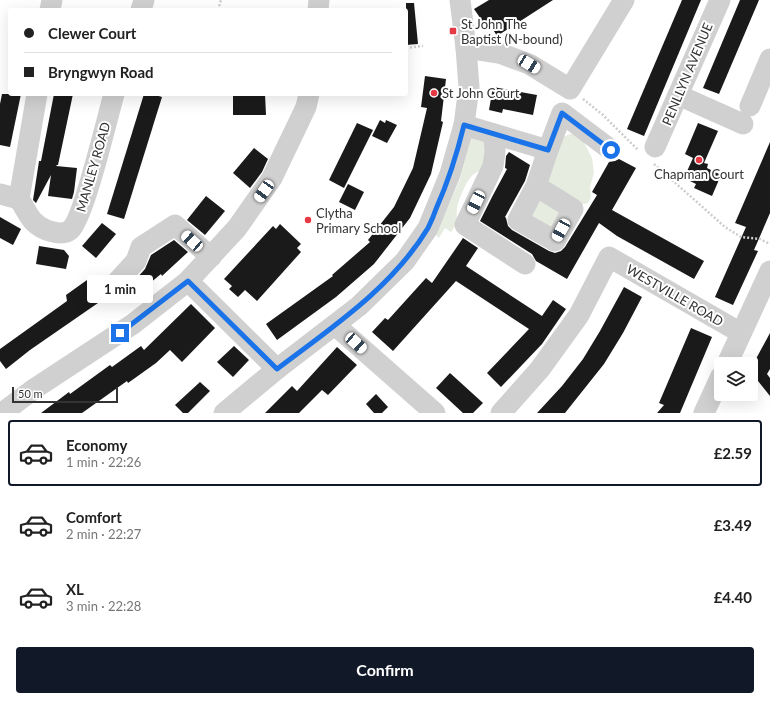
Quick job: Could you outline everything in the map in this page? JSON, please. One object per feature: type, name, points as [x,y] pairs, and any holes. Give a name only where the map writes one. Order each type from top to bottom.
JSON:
[{"type":"street","points":[[224,413],[277,369],[359,306],[405,262],[428,228],[450,174],[464,125],[469,87],[460,0]]},
{"type":"street","points":[[466,48],[499,54],[529,64],[570,89],[624,0]]},
{"type":"street","name":"PENLLYN AVENUE","points":[[648,153],[678,95],[720,0]]},
{"type":"street","points":[[678,95],[746,115],[770,59]]},
{"type":"street","points":[[10,197],[35,96]]},
{"type":"street","name":"MANLEY ROAD","points":[[10,197],[34,222],[47,230],[63,234],[71,230],[77,221],[96,162],[113,96]]},
{"type":"street","points":[[2,413],[34,389],[133,324],[188,281],[237,228],[272,178],[306,107],[309,96]]},
{"type":"street","points":[[536,186],[562,113],[611,150]]},
{"type":"street","points":[[464,125],[548,150]]},
{"type":"street","points":[[494,134],[495,152],[493,166],[465,226],[525,264]]},
{"type":"street","points":[[102,292],[116,282],[136,261],[141,247],[174,225],[210,257]]},
{"type":"street","name":"WESTVILLE ROAD","points":[[501,413],[540,369],[579,315],[609,257],[742,333]]},
{"type":"street","points":[[730,357],[770,271]]},
{"type":"street","points":[[188,281],[277,369]]},
{"type":"street","points":[[336,325],[435,413]]},
{"type":"street","points":[[704,413],[714,391]]},
{"type":"path","points":[[408,48],[423,46]]},
{"type":"path","points":[[570,89],[648,153],[724,227],[741,236],[760,239],[770,244]]},
{"type":"shaded area","points":[[472,134],[487,136],[484,168],[475,173],[469,179],[465,187],[457,208],[457,221],[454,229],[451,232],[445,228],[439,238],[436,235],[460,179]]},
{"type":"shaded area","points":[[570,134],[577,135],[582,139],[592,158],[594,173],[590,187],[591,197],[588,203],[585,204],[579,204],[546,183],[563,137]]},
{"type":"shaded area","points":[[537,196],[564,206],[555,230],[531,216]]},
{"type":"building","points":[[489,0],[553,0],[497,36],[489,23],[485,25],[474,9]]},
{"type":"building","points":[[682,0],[701,0],[644,136],[627,129]]},
{"type":"building","points":[[740,0],[759,0],[719,94],[703,88]]},
{"type":"building","points":[[406,3],[414,3],[418,44],[408,45],[408,8],[406,8]]},
{"type":"building","points":[[425,76],[446,79],[441,121],[443,122],[431,174],[410,218],[374,264],[336,297],[277,340],[266,324],[333,276],[332,275],[370,242],[368,240],[394,207],[413,168],[427,108],[421,107]]},
{"type":"building","points":[[493,87],[537,95],[533,115],[503,109],[502,113],[489,110]]},
{"type":"building","points":[[2,94],[8,94],[8,96],[21,96],[10,147],[0,145],[0,104]]},
{"type":"building","points":[[54,96],[73,96],[58,165],[56,166],[77,168],[72,199],[48,196],[51,175],[36,203],[33,200],[39,161],[41,161]]},
{"type":"building","points":[[143,96],[162,97],[124,219],[107,214]]},
{"type":"building","points":[[233,96],[265,96],[266,115],[233,115]]},
{"type":"building","points":[[380,120],[385,123],[386,120],[397,125],[387,143],[372,136]]},
{"type":"building","points":[[357,123],[373,130],[344,188],[329,180]]},
{"type":"building","name":"Chapman Court","points":[[698,123],[718,131],[704,163],[708,164],[707,168],[721,175],[712,196],[694,188],[696,184],[684,178],[693,158],[685,154]]},
{"type":"building","points":[[770,142],[770,213],[754,250],[758,251],[733,305],[715,297],[746,227],[735,223]]},
{"type":"building","points":[[254,148],[268,159],[262,172],[250,188],[233,173]]},
{"type":"building","points":[[509,152],[530,165],[525,181],[505,217],[508,226],[512,230],[549,251],[555,253],[561,251],[565,247],[597,195],[592,192],[609,162],[619,159],[636,168],[612,210],[704,261],[694,279],[617,236],[599,223],[567,279],[536,261],[532,254],[480,221],[507,169],[505,168],[506,156]]},
{"type":"building","points":[[348,184],[364,192],[355,210],[339,202]]},
{"type":"building","points":[[206,196],[225,211],[205,235],[187,220]]},
{"type":"building","points":[[0,217],[21,229],[13,245],[0,238]]},
{"type":"building","points":[[102,223],[116,234],[96,258],[82,246]]},
{"type":"building","points":[[280,224],[301,244],[297,248],[301,252],[257,301],[245,290],[238,297],[229,289],[232,286],[224,279],[273,226],[276,229]]},
{"type":"building","points":[[463,238],[478,248],[466,266],[542,316],[553,300],[566,309],[542,344],[501,387],[487,373],[529,329],[456,281],[393,351],[372,332],[385,318],[388,320],[426,278],[432,283]]},
{"type":"building","points":[[174,240],[188,252],[162,276],[161,274],[132,298],[126,290],[145,269],[151,255]]},
{"type":"building","points":[[39,246],[64,250],[69,256],[66,269],[36,264]]},
{"type":"building","points":[[87,280],[91,287],[90,292],[92,298],[98,303],[30,350],[6,369],[0,361],[0,349],[67,301],[66,295]]},
{"type":"building","points":[[624,287],[642,297],[623,333],[604,364],[565,413],[537,413],[562,386],[583,359]]},
{"type":"building","points":[[191,304],[215,328],[182,362],[170,350],[156,363],[128,383],[127,381],[82,413],[41,413],[69,392],[70,394],[110,365],[112,367],[141,346],[144,350]]},
{"type":"building","points":[[691,328],[712,337],[680,413],[657,413],[664,405],[659,403]]},
{"type":"building","points":[[770,333],[770,369],[767,374],[770,378],[770,396],[758,381],[757,357]]},
{"type":"building","points":[[234,346],[249,360],[233,377],[217,362]]},
{"type":"building","points":[[337,347],[357,365],[328,395],[322,390],[299,413],[265,413],[292,386],[297,391]]},
{"type":"building","points":[[450,373],[483,403],[473,413],[463,413],[436,388]]},
{"type":"building","points":[[200,382],[210,391],[188,413],[183,413],[175,405]]},
{"type":"building","points":[[376,394],[388,407],[382,413],[374,413],[366,404]]},
{"type":"place","name":"St John The Baptist (N-bound)","points":[[453,31]]},
{"type":"place","name":"St John Court","points":[[434,93]]},
{"type":"place","name":"Chapman Court","points":[[699,160]]},
{"type":"place","name":"Clytha Primary School","points":[[308,220]]},
{"type":"route","points":[[120,333],[188,281],[277,369],[359,306],[405,262],[428,228],[450,174],[464,125],[548,150],[562,113],[611,150]]}]
